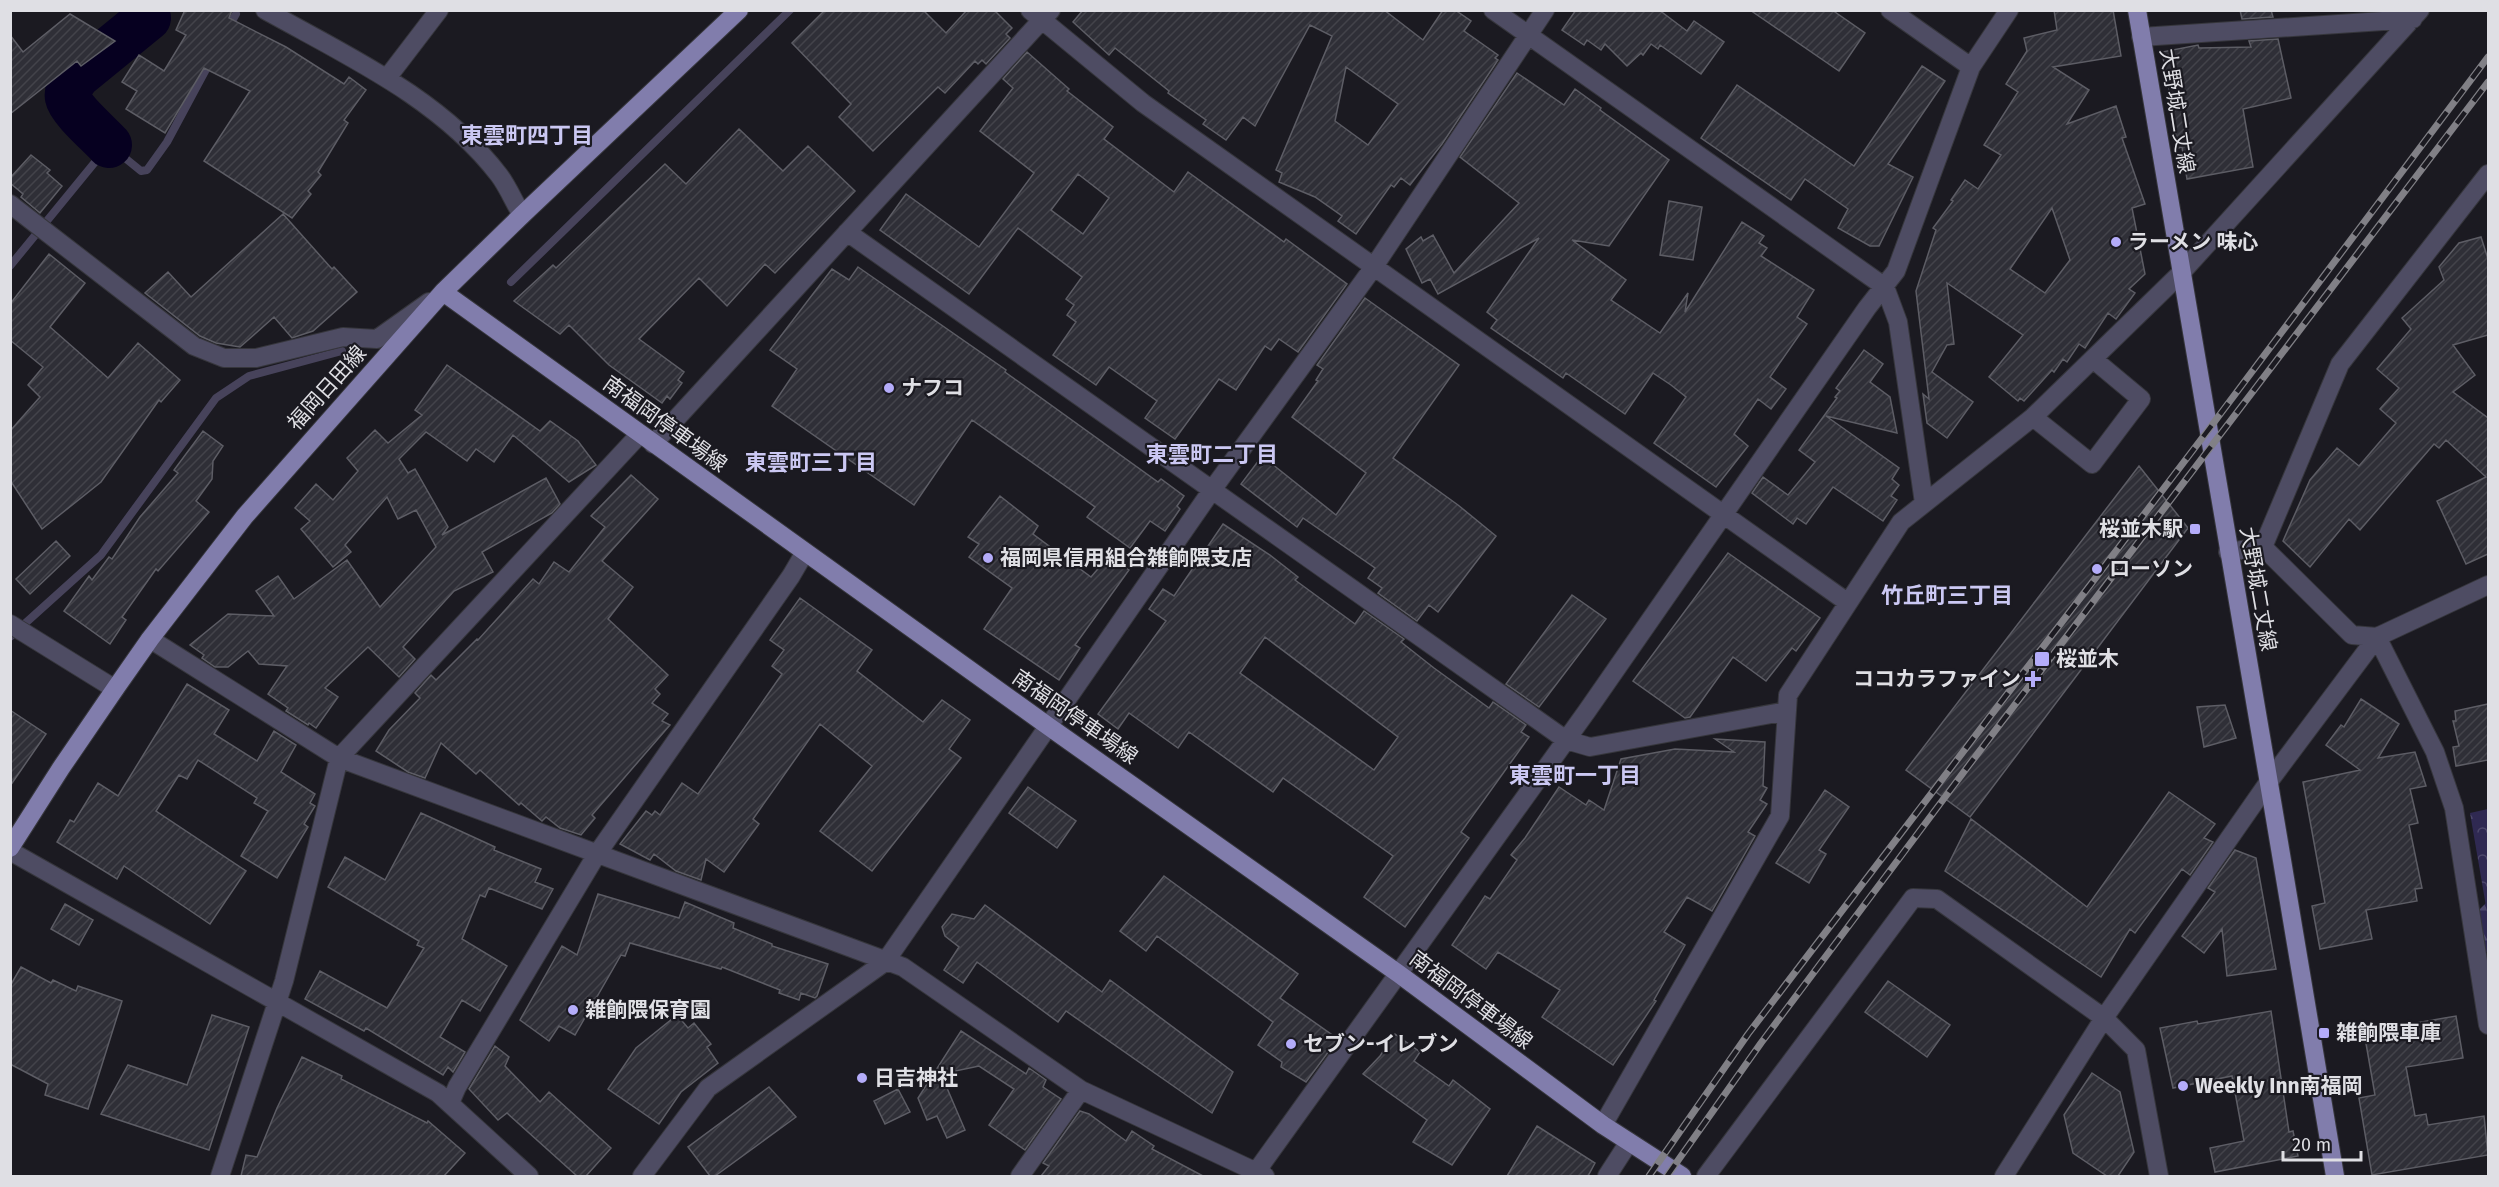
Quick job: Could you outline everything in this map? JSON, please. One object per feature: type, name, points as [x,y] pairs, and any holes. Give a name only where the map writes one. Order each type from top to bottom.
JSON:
[{"type":"main road","name":"福岡日田線","points":[[10,849],[61,768],[150,639],[245,516],[443,292],[739,10]]},
{"type":"main road","name":"大野城二丈線","points":[[2137,10],[2228,552],[2270,780],[2335,1176]]},
{"type":"main road","name":"南福岡停車場線","points":[[443,292],[1048,726],[1399,974],[1603,1125],[1682,1176]]},
{"type":"street","points":[[265,10],[387,78],[458,131],[499,176],[522,215]]},
{"type":"street","points":[[387,78],[439,10]]},
{"type":"street","points":[[1493,10],[1885,287],[1898,322],[1924,503]]},
{"type":"street","points":[[642,1176],[708,1088],[885,962],[1212,490],[1373,268],[1545,10]]},
{"type":"street","points":[[1890,10],[1971,67]]},
{"type":"street","points":[[150,639],[339,758],[903,967],[1081,1090],[1258,1175],[1566,740],[1867,308],[1896,271],[1971,67],[2009,10]]},
{"type":"street","points":[[220,1176],[284,981],[339,758],[847,232],[1041,14],[1143,103],[1722,516],[1847,602]]},
{"type":"street","points":[[2141,37],[2417,15]]},
{"type":"street","points":[[1603,1125],[1780,816],[1788,695],[1900,522],[2033,417],[2181,273],[2417,15]]},
{"type":"street","points":[[2263,547],[2340,364],[2488,179]]},
{"type":"street","points":[[10,204],[194,346],[224,358],[256,358],[343,337],[377,339],[443,292]]},
{"type":"street","points":[[847,232],[1566,740],[1590,747],[1787,711]]},
{"type":"street","points":[[2033,417],[2092,464],[2141,399],[2093,358]]},
{"type":"street","points":[[2228,552],[2263,547]]},
{"type":"street","points":[[2263,547],[2352,635],[2377,637]]},
{"type":"street","points":[[450,1103],[463,1077],[597,854],[806,552]]},
{"type":"street","points":[[2004,1176],[2104,1018],[2270,780],[2377,637],[2488,585]]},
{"type":"street","points":[[10,624],[115,689]]},
{"type":"street","points":[[2377,637],[2435,752],[2454,808],[2488,1025]]},
{"type":"street","points":[[10,849],[438,1093],[529,1176]]},
{"type":"street","points":[[1706,1176],[1913,898],[1937,899],[2104,1018],[2136,1050],[2159,1176]]},
{"type":"street","points":[[1020,1176],[1081,1090]]},
{"type":"street","points":[[1606,1176],[1629,1142]]},
{"type":"green space","points":[[2488,809],[2488,918],[2470,813]]},
{"type":"green space","points":[[2488,901],[2488,953],[2469,939],[2480,909]]},
{"type":"building","points":[[185,10],[232,10],[229,18],[286,47],[344,84],[349,77],[366,90],[344,120],[348,123],[318,172],[321,175],[308,191],[311,194],[292,218],[204,161],[250,91],[204,68],[165,133],[126,109],[137,91],[122,82],[139,55],[164,71],[186,35],[176,30]]},
{"type":"building","points":[[825,10],[923,10],[946,33],[967,10],[994,10],[1012,28],[1006,34],[1010,38],[986,64],[982,60],[978,64],[975,61],[945,93],[938,87],[873,151],[839,117],[851,104],[792,43]]},
{"type":"building","points":[[1083,10],[1384,10],[1423,40],[1443,10],[1455,10],[1471,21],[1464,31],[1498,55],[1495,58],[1498,60],[1442,144],[1410,185],[1401,178],[1394,187],[1391,185],[1356,234],[1338,221],[1342,216],[1315,197],[1279,182],[1282,173],[1276,170],[1332,36],[1310,25],[1255,126],[1243,117],[1226,140],[1203,124],[1206,120],[1168,93],[1169,91],[1115,48],[1109,55],[1073,22]],"holes":[[[1346,67],[1398,104],[1368,145],[1335,121]]]},
{"type":"building","points":[[1576,10],[1659,10],[1687,31],[1694,21],[1724,42],[1701,74],[1660,45],[1658,49],[1651,44],[1643,55],[1641,53],[1627,66],[1605,44],[1601,50],[1587,40],[1584,45],[1562,30]]},
{"type":"building","points":[[1750,10],[1832,10],[1865,33],[1839,71]]},
{"type":"building","points":[[2054,10],[2113,10],[2121,56],[2053,67],[2089,90],[2067,124],[2116,106],[2126,137],[2122,138],[2145,204],[2132,208],[2145,274],[2129,289],[2135,293],[2116,319],[2108,313],[2085,348],[2079,344],[2067,362],[2063,359],[2054,372],[2052,370],[2024,401],[2020,398],[2018,401],[1989,377],[2023,335],[1947,283],[1954,344],[1947,345],[1932,372],[1973,402],[1947,438],[1927,423],[1923,394],[1929,399],[1916,291],[1936,230],[1933,228],[1965,180],[1978,189],[2001,155],[1984,145],[2018,92],[2006,84],[2027,51],[2024,38],[2057,30]],"holes":[[[2052,208],[2070,260],[2045,293],[2010,269]]]},
{"type":"building","points":[[2240,10],[2271,10],[2273,17],[2242,19]]},
{"type":"building","points":[[70,14],[115,41],[81,66],[77,61],[10,114],[10,35],[23,52]]},
{"type":"building","points":[[2278,39],[2291,98],[2243,109],[2253,167],[2187,179],[2182,147],[2178,148],[2162,52],[2198,45],[2199,48],[2251,47],[2249,41]]},
{"type":"building","points":[[1027,52],[1069,89],[1067,91],[1113,127],[1104,139],[1174,192],[1188,172],[1284,242],[1286,239],[1347,284],[1298,352],[1279,339],[1271,350],[1265,346],[1236,390],[1219,379],[1175,439],[1145,418],[1157,401],[1109,367],[1096,385],[1053,355],[1076,322],[1067,315],[1074,305],[1066,299],[1082,277],[1018,228],[969,294],[880,230],[906,194],[979,247],[1034,173],[980,131],[1013,88],[1003,79]],"holes":[[[1078,174],[1109,198],[1083,234],[1051,210]]]},
{"type":"building","points":[[1922,66],[1945,81],[1888,164],[1913,177],[1879,246],[1870,246],[1838,228],[1848,209],[1805,179],[1791,200],[1701,138],[1737,85],[1854,166]]},
{"type":"building","points":[[1517,73],[1564,105],[1575,89],[1669,160],[1609,246],[1572,240],[1626,280],[1611,300],[1660,333],[1688,293],[1685,312],[1742,222],[1764,236],[1759,243],[1767,248],[1761,256],[1814,290],[1797,317],[1807,324],[1770,377],[1786,389],[1771,409],[1758,399],[1734,434],[1748,446],[1716,487],[1654,443],[1686,397],[1671,385],[1653,373],[1625,414],[1566,373],[1563,378],[1491,328],[1497,320],[1487,312],[1539,238],[1438,294],[1430,279],[1422,283],[1406,249],[1421,237],[1423,241],[1433,235],[1454,273],[1519,203],[1460,157]]},
{"type":"building","points":[[739,129],[783,171],[808,146],[855,191],[775,273],[765,264],[727,306],[699,278],[639,339],[684,372],[678,380],[682,383],[670,399],[667,396],[662,403],[609,365],[569,325],[560,334],[514,301],[553,265],[556,268],[665,164],[686,184]]},
{"type":"building","points":[[31,155],[50,170],[47,173],[62,186],[40,213],[21,197],[23,194],[10,183],[10,178]]},
{"type":"building","points":[[1669,201],[1702,207],[1693,260],[1660,255]]},
{"type":"building","points":[[283,214],[332,269],[334,267],[357,292],[313,331],[292,338],[274,317],[240,347],[216,343],[200,336],[145,293],[168,272],[191,297]]},
{"type":"building","points":[[2481,237],[2488,259],[2488,335],[2453,345],[2475,375],[2453,392],[2488,418],[2488,554],[2466,564],[2437,501],[2486,477],[2446,440],[2439,448],[2434,444],[2360,530],[2349,519],[2310,567],[2283,541],[2310,480],[2337,448],[2359,466],[2396,423],[2380,409],[2399,388],[2377,369],[2411,329],[2402,318],[2444,280],[2439,267],[2459,243]]},
{"type":"building","points":[[49,254],[85,283],[50,327],[108,378],[138,343],[180,380],[161,402],[159,400],[101,482],[42,529],[10,480],[10,431],[40,397],[28,385],[43,367],[10,340],[10,304]]},
{"type":"building","name":"ナフコ","points":[[858,267],[1006,370],[1005,372],[1158,482],[1161,479],[1184,496],[1177,506],[1180,509],[1165,531],[1150,521],[1130,548],[1087,517],[1095,507],[972,420],[914,505],[772,406],[797,369],[770,350],[832,269],[849,280]]},
{"type":"building","points":[[1365,298],[1459,365],[1393,458],[1496,536],[1438,612],[1429,605],[1417,621],[1378,593],[1382,588],[1368,578],[1375,568],[1303,518],[1297,527],[1241,484],[1262,456],[1336,515],[1366,473],[1292,417],[1318,381],[1316,380],[1323,369],[1317,365]]},
{"type":"building","points":[[1864,350],[1883,364],[1870,382],[1890,397],[1897,433],[1826,416],[1899,468],[1892,479],[1899,485],[1891,496],[1897,500],[1883,521],[1833,487],[1806,524],[1797,518],[1793,524],[1752,493],[1763,477],[1788,495],[1815,462],[1799,450],[1837,398],[1835,397],[1840,391],[1836,388]]},
{"type":"building","points":[[447,365],[540,431],[550,421],[578,441],[596,465],[569,482],[513,435],[494,462],[476,449],[467,461],[426,432],[399,459],[408,473],[415,469],[448,527],[442,535],[546,478],[560,504],[552,513],[482,552],[493,572],[454,591],[403,647],[415,659],[399,677],[368,647],[325,688],[338,697],[316,728],[286,711],[288,708],[268,694],[287,666],[259,664],[248,651],[228,667],[215,667],[202,658],[204,655],[190,645],[228,614],[274,616],[256,591],[278,576],[294,599],[347,560],[380,607],[436,547],[416,510],[398,519],[387,497],[345,545],[351,552],[333,567],[301,529],[310,521],[295,508],[316,484],[333,500],[358,471],[347,458],[375,430],[388,443],[422,415],[415,410]]},
{"type":"building","points":[[203,431],[223,446],[213,461],[212,479],[196,501],[209,512],[158,571],[156,569],[122,617],[126,620],[110,644],[64,611],[89,576],[92,580],[109,557],[112,559],[140,517],[178,473],[174,470]]},
{"type":"building","name":"桜並木","points":[[2139,466],[2188,528],[1970,817],[1906,770]]},
{"type":"building","points":[[631,475],[658,499],[602,561],[633,587],[608,619],[668,675],[655,689],[660,694],[652,703],[668,714],[662,721],[670,725],[592,815],[595,818],[581,835],[560,828],[546,817],[542,821],[521,803],[519,805],[480,770],[476,774],[441,743],[425,778],[408,772],[376,751],[389,730],[420,698],[415,693],[431,675],[436,680],[478,640],[533,579],[539,584],[554,562],[569,572],[605,527],[591,516]]},
{"type":"building","points":[[1000,496],[1038,526],[1033,534],[1091,577],[1109,556],[1129,570],[1075,645],[1080,648],[1059,680],[984,629],[1012,588],[969,557],[979,544],[968,537]]},
{"type":"building","points":[[1223,524],[1270,555],[1298,577],[1295,580],[1355,624],[1364,611],[1404,639],[1401,642],[1489,708],[1493,702],[1526,725],[1521,732],[1529,737],[1461,832],[1469,838],[1405,927],[1364,897],[1393,856],[1283,778],[1273,792],[1189,732],[1178,748],[1129,713],[1118,729],[1098,714],[1166,621],[1149,609],[1163,589],[1174,596]],"holes":[[[1265,637],[1398,737],[1374,770],[1240,673]]]},
{"type":"building","points":[[56,541],[70,556],[30,594],[16,579]]},
{"type":"building","points":[[1728,553],[1820,618],[1796,651],[1792,648],[1766,681],[1733,657],[1690,717],[1685,718],[1633,681]]},
{"type":"building","points":[[1572,595],[1606,619],[1539,707],[1506,684]]},
{"type":"building","points":[[800,598],[872,650],[857,671],[923,722],[942,700],[970,720],[949,749],[961,758],[872,871],[820,831],[872,766],[820,724],[753,819],[759,824],[724,872],[706,859],[701,880],[676,871],[654,854],[650,860],[620,844],[646,811],[652,815],[655,811],[660,815],[682,783],[698,794],[782,674],[772,666],[784,650],[770,640]]},
{"type":"building","points":[[187,684],[229,710],[214,734],[257,761],[274,731],[296,745],[281,772],[315,794],[310,803],[315,806],[304,824],[308,827],[277,878],[241,856],[268,811],[254,803],[257,798],[198,760],[187,779],[179,775],[156,811],[246,871],[210,924],[124,866],[117,879],[57,842],[70,820],[74,822],[98,783],[118,796]]},
{"type":"building","points":[[2361,699],[2399,724],[2378,758],[2415,752],[2426,786],[2410,789],[2418,823],[2409,825],[2422,888],[2415,889],[2417,901],[2366,910],[2372,939],[2320,949],[2312,906],[2325,903],[2303,782],[2360,770],[2326,745],[2341,725],[2344,727]]},
{"type":"building","points":[[2488,704],[2488,760],[2456,766],[2453,747],[2459,746],[2453,721],[2456,721],[2455,711]]},
{"type":"building","points":[[2225,705],[2236,738],[2204,747],[2197,707]]},
{"type":"building","points":[[10,710],[46,734],[10,786]]},
{"type":"building","points":[[1715,739],[1765,742],[1763,786],[1767,788],[1760,800],[1767,804],[1748,832],[1755,836],[1712,911],[1687,897],[1664,932],[1685,945],[1654,1000],[1656,1001],[1613,1065],[1542,1017],[1560,990],[1498,952],[1486,969],[1452,945],[1485,896],[1490,899],[1517,860],[1511,855],[1559,787],[1586,805],[1589,800],[1604,810],[1621,759],[1675,749],[1734,752]]},
{"type":"building","points":[[1028,787],[1076,821],[1057,848],[1009,813]]},
{"type":"building","points":[[1825,790],[1849,807],[1819,850],[1826,854],[1809,883],[1776,863]]},
{"type":"building","points":[[2169,792],[2215,824],[2204,838],[2213,842],[2190,875],[2182,869],[2135,933],[2130,929],[2101,977],[1945,871],[1971,819],[2087,907]]},
{"type":"building","points":[[421,813],[495,847],[494,850],[541,869],[535,882],[553,889],[542,909],[489,888],[485,897],[480,895],[462,939],[507,966],[480,1011],[462,1000],[440,1037],[465,1052],[453,1072],[448,1067],[443,1075],[366,1028],[364,1031],[305,999],[320,971],[387,1008],[424,948],[417,945],[419,941],[328,887],[345,857],[385,880]]},
{"type":"building","points":[[2235,850],[2256,858],[2276,969],[2227,976],[2222,929],[2204,953],[2182,936],[2215,892],[2208,888]]},
{"type":"building","points":[[1164,876],[1298,974],[1280,998],[1338,1039],[1306,1082],[1281,1067],[1282,1062],[1258,1045],[1273,1022],[1157,936],[1146,951],[1120,931]]},
{"type":"building","points":[[598,894],[679,918],[685,902],[734,923],[733,928],[772,944],[772,946],[828,964],[817,996],[815,998],[801,993],[799,1000],[722,967],[721,969],[630,943],[625,956],[621,955],[575,1035],[559,1026],[549,1041],[520,1020],[562,946],[577,955]]},
{"type":"building","points":[[65,904],[93,920],[79,945],[51,929]]},
{"type":"building","points":[[985,905],[1102,992],[1110,980],[1233,1072],[1212,1113],[1066,1011],[1058,1022],[977,962],[963,983],[944,970],[959,947],[945,936],[942,927],[952,914],[974,919]]},
{"type":"building","points":[[21,967],[51,983],[53,980],[76,991],[78,986],[122,1001],[88,1109],[45,1095],[48,1084],[10,1064],[10,986]]},
{"type":"building","points":[[1888,981],[1950,1025],[1927,1057],[1865,1012]]},
{"type":"building","points":[[2271,1011],[2289,1132],[2293,1131],[2298,1156],[2215,1172],[2210,1148],[2244,1141],[2232,1076],[2173,1088],[2160,1028]]},
{"type":"building","points":[[212,1015],[249,1027],[209,1150],[101,1114],[128,1065],[187,1085]]},
{"type":"building","points":[[677,1015],[688,1028],[694,1023],[711,1044],[707,1047],[718,1063],[681,1092],[659,1124],[608,1089],[636,1048]]},
{"type":"building","points":[[2456,1016],[2463,1058],[2406,1067],[2415,1116],[2426,1114],[2428,1125],[2484,1116],[2488,1155],[2372,1175],[2359,1098],[2375,1095],[2364,1032]]},
{"type":"building","points":[[961,1031],[1026,1074],[1029,1068],[1046,1080],[1043,1087],[1061,1099],[1025,1150],[989,1125],[1014,1089],[979,1066],[941,1074],[965,1130],[947,1138],[937,1116],[927,1120],[918,1098]]},
{"type":"building","points":[[1395,1034],[1420,1052],[1414,1061],[1449,1086],[1453,1080],[1490,1109],[1452,1165],[1413,1142],[1427,1120],[1363,1074],[1380,1056]]},
{"type":"building","points":[[495,1046],[509,1057],[505,1066],[540,1102],[549,1092],[611,1148],[586,1176],[577,1176],[507,1113],[498,1120],[469,1089]]},
{"type":"building","points":[[302,1057],[342,1076],[341,1079],[427,1123],[428,1121],[465,1153],[444,1176],[241,1176],[246,1155],[257,1157],[277,1108]]},
{"type":"building","points":[[2092,1073],[2120,1092],[2134,1152],[2118,1176],[2107,1176],[2073,1153],[2064,1115]]},
{"type":"building","points":[[769,1087],[796,1117],[715,1176],[710,1176],[688,1147]]},
{"type":"building","points":[[898,1089],[910,1112],[885,1124],[874,1101]]},
{"type":"building","points":[[1080,1111],[1089,1114],[1126,1141],[1132,1131],[1154,1146],[1152,1149],[1203,1176],[1041,1176],[1049,1166],[1043,1163]]},
{"type":"building","points":[[1537,1126],[1595,1163],[1588,1176],[1507,1176]]},
{"type":"waterway","points":[[511,282],[790,10]]},
{"type":"waterway","points":[[228,28],[236,14]]},
{"type":"waterway","points":[[109,145],[74,109],[68,98],[68,92],[77,76],[148,18]]},
{"type":"waterway","points":[[10,266],[109,145],[141,171],[147,170],[167,142],[211,60]]},
{"type":"waterway","points":[[10,637],[101,555],[216,398],[249,376],[342,351]]},
{"type":"railway","points":[[1649,1176],[1748,1034],[2206,433],[2488,57]]},
{"type":"railway","points":[[1667,1176],[1761,1043],[1966,769],[2488,82]]},
{"type":"place","name":"ラーメン 味心","points":[[2116,242]]},
{"type":"place","name":"ナフコ","points":[[889,388]]},
{"type":"place","name":"桜並木駅","points":[[2195,529]]},
{"type":"place","name":"福岡県信用組合雑餉隈支店","points":[[988,558]]},
{"type":"place","name":"ローソン","points":[[2097,569]]},
{"type":"place","name":"桜並木","points":[[2042,659]]},
{"type":"place","name":"ココカラファイン","points":[[2033,679]]},
{"type":"place","name":"雑餉隈保育園","points":[[573,1010]]},
{"type":"place","name":"雑餉隈車庫","points":[[2324,1033]]},
{"type":"place","name":"セブン-イレブン","points":[[1291,1044]]},
{"type":"place","name":"日吉神社","points":[[862,1078]]},
{"type":"place","name":"Weekly Inn南福岡","points":[[2183,1086]]},
{"type":"district","name":"東雲町四丁目","points":[[527,135]]},
{"type":"district","name":"東雲町二丁目","points":[[1212,454]]},
{"type":"district","name":"東雲町三丁目","points":[[811,462]]},
{"type":"district","name":"竹丘町三丁目","points":[[1947,595]]},
{"type":"district","name":"東雲町一丁目","points":[[1575,775]]}]
